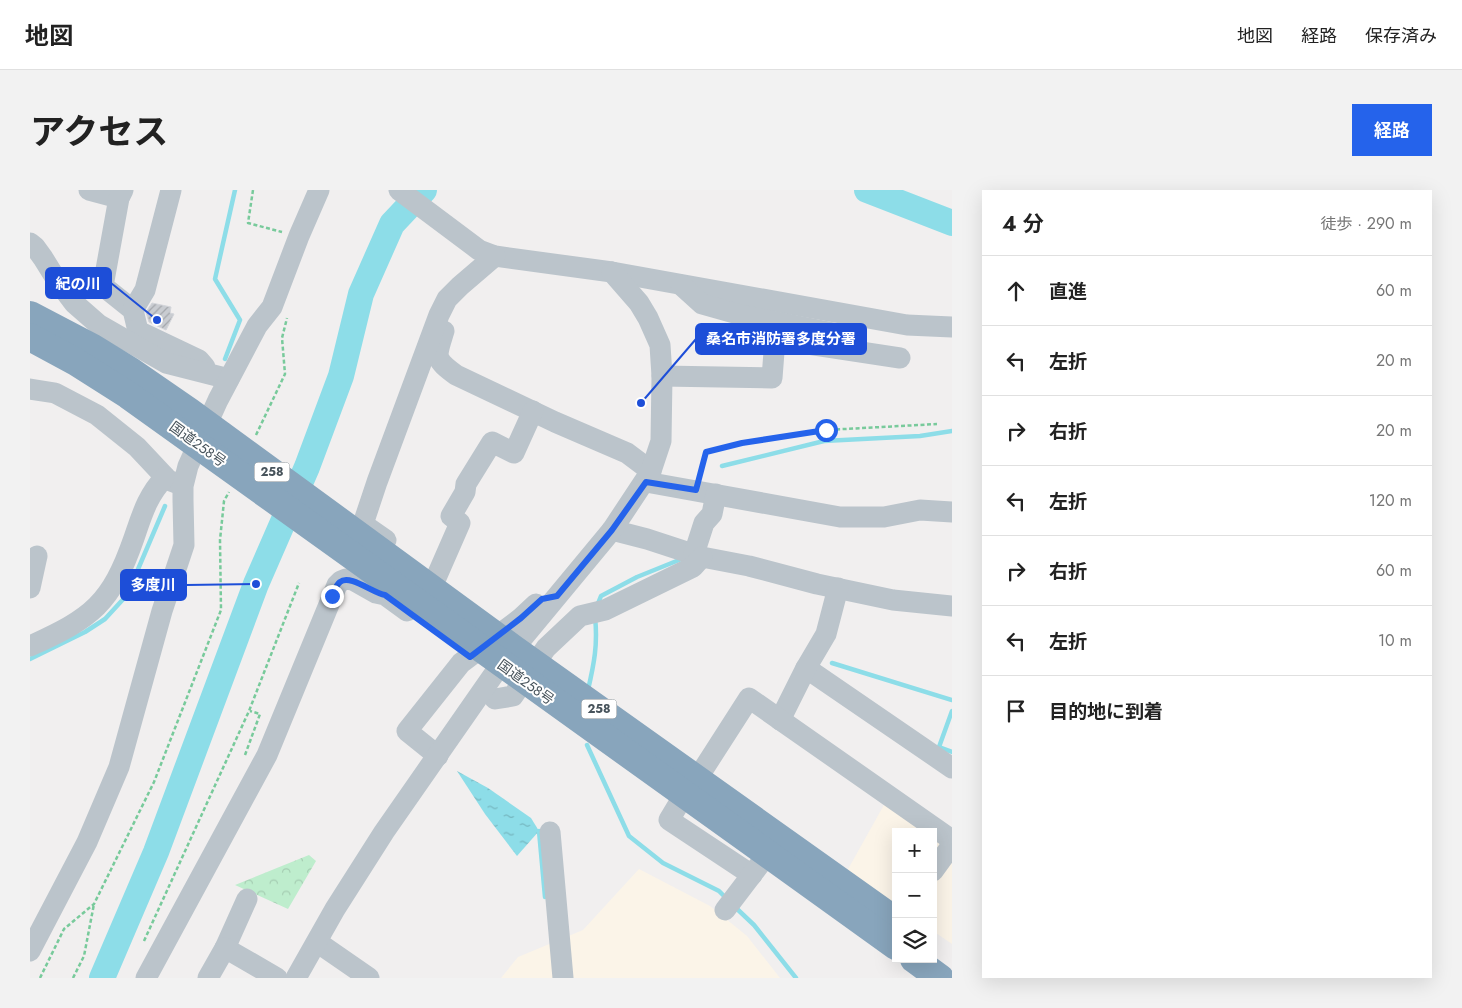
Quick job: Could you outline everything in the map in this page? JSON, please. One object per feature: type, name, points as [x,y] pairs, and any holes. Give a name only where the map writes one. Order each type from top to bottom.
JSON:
[{"type":"highway","name":"国道258号","points":[[30,315],[93,348],[132,372],[185,422],[508,656],[684,782],[892,918]]},
{"type":"highway","name":"国道258号","points":[[30,337],[76,362],[128,395],[185,422]]},
{"type":"highway","name":"国道258号","points":[[684,782],[759,865],[892,944]]},
{"type":"highway","points":[[937,952],[952,964]]},
{"type":"highway","points":[[919,963],[940,978]]},
{"type":"street","points":[[89,190],[121,194],[103,286],[133,310],[138,331],[199,360],[219,376]]},
{"type":"street","points":[[133,310],[145,290],[171,190]]},
{"type":"street","points":[[30,646],[58,633],[89,615],[115,584],[149,497],[174,482],[188,466],[218,400],[219,376],[272,307],[319,190]]},
{"type":"street","points":[[399,190],[487,253],[612,272],[907,325],[952,327]]},
{"type":"street","points":[[30,243],[36,247],[74,303],[98,324],[166,363],[219,376]]},
{"type":"street","points":[[385,595],[411,558],[363,524],[376,482],[439,315],[447,299],[487,253]]},
{"type":"street","points":[[296,978],[335,909],[384,832],[468,712],[508,656],[612,530],[649,476],[661,441],[662,376],[660,345],[648,318],[612,272]]},
{"type":"street","points":[[662,376],[772,378],[775,339],[900,358],[868,340],[741,314],[702,304],[680,284]]},
{"type":"street","points":[[447,299],[452,307],[438,350],[440,362],[460,377],[627,453],[649,476],[706,492],[840,516],[884,517],[920,510],[952,512]]},
{"type":"street","points":[[30,389],[55,393],[97,415],[174,482],[184,545],[162,611],[119,767],[87,842],[30,951]]},
{"type":"street","points":[[418,619],[460,523],[451,516],[465,492],[466,484],[492,442],[514,453],[533,411]]},
{"type":"street","points":[[495,700],[513,696],[546,648],[580,616],[605,610],[693,567],[698,555],[704,523],[712,514],[706,492]]},
{"type":"street","points":[[612,530],[698,555],[838,588],[893,600],[952,606]]},
{"type":"street","points":[[30,588],[37,556]]},
{"type":"street","points":[[146,978],[267,755],[337,585],[341,581],[346,579],[353,580],[376,593],[385,595],[470,657]]},
{"type":"street","points":[[780,720],[806,668],[826,634],[838,588]]},
{"type":"street","points":[[438,756],[407,731],[461,663],[521,618],[542,599],[557,596]]},
{"type":"street","points":[[806,668],[952,768]]},
{"type":"street","points":[[684,782],[749,698],[952,840]]},
{"type":"street","points":[[550,832],[563,978]]},
{"type":"street","points":[[937,866],[952,845]]},
{"type":"street","points":[[731,903],[759,865]]},
{"type":"street","points":[[208,978],[225,948],[247,899]]},
{"type":"street","points":[[317,942],[369,978]]},
{"type":"street","points":[[225,948],[277,978]]},
{"type":"path","points":[[253,190],[248,223],[299,236]]},
{"type":"path","points":[[252,442],[285,374],[282,338],[289,311]]},
{"type":"path","points":[[706,492],[706,452],[742,443],[826,430],[937,424]]},
{"type":"path","points":[[73,978],[84,956],[94,904],[154,782],[221,610],[220,540],[224,501],[232,484]]},
{"type":"path","points":[[141,947],[249,711],[299,582]]},
{"type":"path","points":[[40,978],[64,930],[94,904]]},
{"type":"shaded area","points":[[885,803],[920,828],[892,828],[892,902],[847,871]]},
{"type":"shaded area","points":[[937,839],[952,849],[952,944],[937,934]]},
{"type":"shaded area","points":[[639,869],[710,906],[747,936],[780,978],[501,978],[518,957],[583,930]]},
{"type":"green space","points":[[309,855],[316,861],[288,909],[235,885]]},
{"type":"water","points":[[457,771],[488,788],[531,818],[539,831],[517,856],[485,814]]},
{"type":"building","points":[[152,303],[171,307],[170,313],[174,314],[166,330],[149,322],[146,312]]},
{"type":"waterway","points":[[225,359],[240,320],[215,279],[235,190]]},
{"type":"waterway","points":[[102,978],[156,852],[256,584],[307,467],[341,376],[361,294],[392,224],[424,190]]},
{"type":"waterway","points":[[867,190],[952,223]]},
{"type":"waterway","points":[[722,466],[824,441],[920,436],[952,431]]},
{"type":"waterway","points":[[30,659],[85,632],[105,619],[127,595],[165,506]]},
{"type":"waterway","points":[[597,606],[601,596],[637,577],[684,558]]},
{"type":"waterway","points":[[588,690],[595,654],[595,617]]},
{"type":"waterway","points":[[832,663],[952,700]]},
{"type":"waterway","points":[[952,711],[939,747],[952,752]]},
{"type":"waterway","points":[[587,745],[629,836],[663,863],[719,891],[726,898]]},
{"type":"waterway","points":[[539,831],[545,897]]},
{"type":"waterway","points":[[735,907],[754,925],[796,978]]},
{"type":"place","name":"紀の川","points":[[157,320]]},
{"type":"place","name":"桑名市消防署多度分署","points":[[641,403]]},
{"type":"place","name":"多度川","points":[[256,584]]},
{"type":"route","points":[[332,596],[341,581],[346,579],[353,580],[376,593],[385,595],[470,657],[521,618],[542,599],[557,596],[612,530],[646,482],[696,490],[706,452],[742,443],[826,430]]}]
